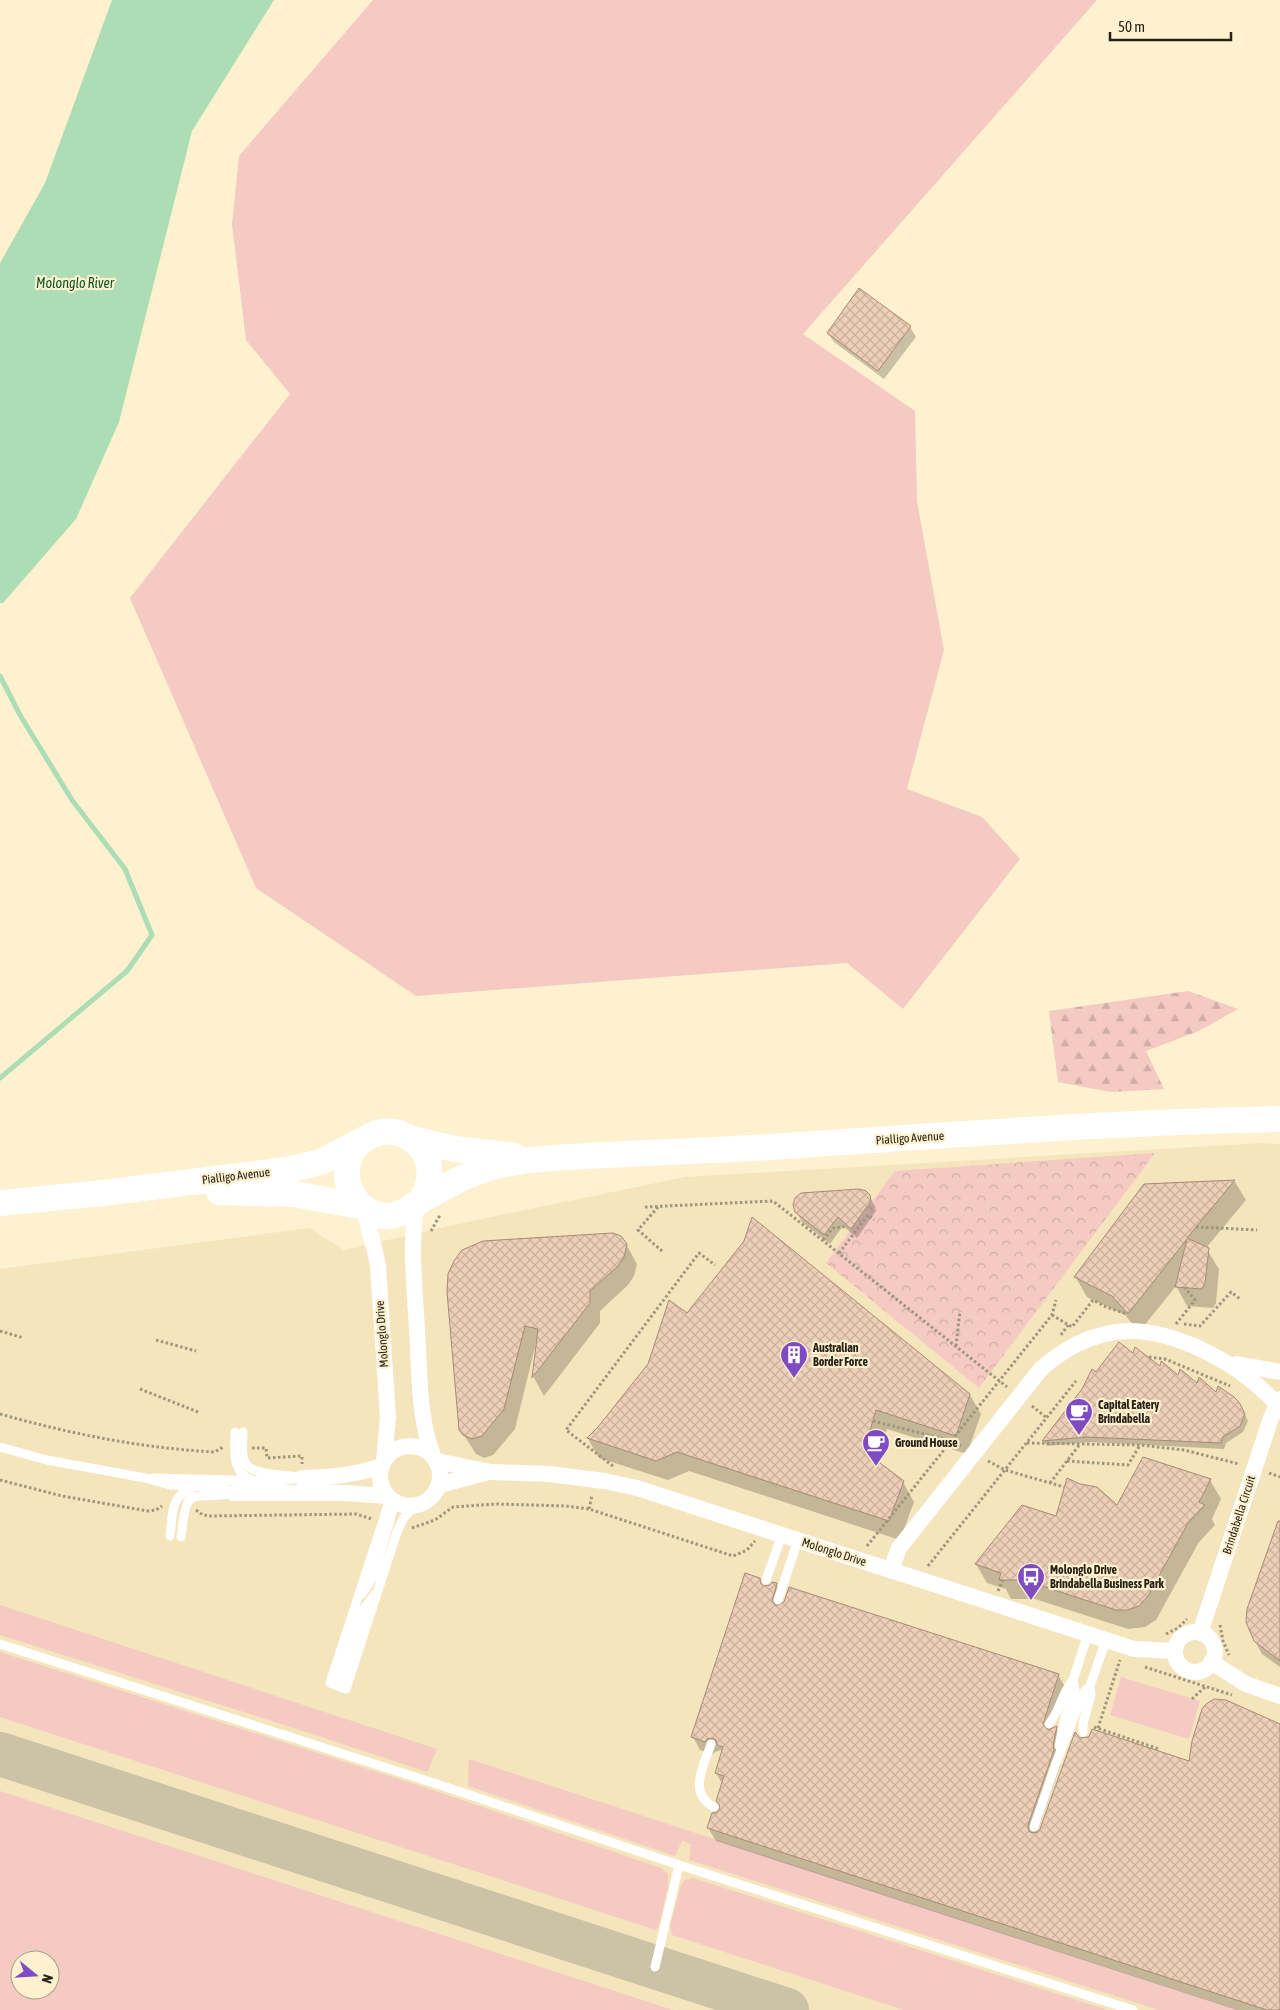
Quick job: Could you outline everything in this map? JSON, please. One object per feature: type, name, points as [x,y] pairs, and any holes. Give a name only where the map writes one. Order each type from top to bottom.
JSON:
[{"type":"main road","name":"Pialligo Avenue","points":[[419,1202],[476,1172],[539,1160],[1066,1127],[1194,1120],[1280,1119]]},
{"type":"main road","points":[[388,1132],[396,1133],[412,1139],[424,1152],[430,1168],[429,1185],[419,1202],[395,1216],[378,1215],[362,1207],[349,1188],[346,1173],[353,1151],[363,1140],[388,1132]]},
{"type":"main road","name":"Pialligo Avenue","points":[[412,1139],[455,1149],[539,1160]]},
{"type":"main road","name":"Pialligo Avenue","points":[[0,1203],[103,1193],[302,1167],[330,1158],[363,1140]]},
{"type":"main road","name":"Pialligo Avenue","points":[[103,1193],[278,1193],[306,1196],[362,1207]]},
{"type":"street","points":[[302,1486],[391,1499],[401,1505],[414,1506],[430,1500],[439,1485],[440,1469],[424,1426],[421,1393],[412,1240],[419,1202]]},
{"type":"street","name":"Molonglo Drive","points":[[362,1207],[378,1266],[388,1417],[383,1464]]},
{"type":"street","points":[[891,1570],[899,1548],[1019,1396],[1047,1363],[1073,1347],[1104,1334],[1133,1330],[1157,1333],[1225,1360],[1258,1369],[1280,1372]]},
{"type":"street","points":[[1225,1360],[1279,1402]]},
{"type":"street","name":"Brindabella Circuit","points":[[1200,1633],[1271,1418],[1279,1402]]},
{"type":"street","points":[[391,1499],[380,1479],[383,1464],[390,1454],[398,1448],[417,1446],[426,1450],[435,1458]]},
{"type":"street","name":"Molonglo Drive","points":[[435,1458],[490,1472],[550,1474],[604,1481],[638,1488],[1134,1649],[1175,1651]]},
{"type":"street","points":[[234,1493],[302,1486],[383,1464]]},
{"type":"street","name":"Molonglo Drive","points":[[439,1485],[490,1472]]},
{"type":"street","points":[[1192,1632],[1200,1633],[1211,1640],[1214,1647],[1214,1655],[1211,1662],[1200,1671],[1186,1669],[1180,1665],[1175,1651],[1176,1645],[1182,1636],[1192,1632]]},
{"type":"street","points":[[1211,1662],[1246,1684],[1280,1696]]},
{"type":"lane","points":[[239,1432],[236,1464],[238,1471],[248,1478],[258,1481]]},
{"type":"lane","points":[[0,1447],[54,1462],[145,1478],[170,1485],[222,1488],[234,1493]]},
{"type":"lane","points":[[239,1448],[244,1461],[255,1471],[302,1486]]},
{"type":"lane","points":[[145,1478],[172,1477],[284,1481],[302,1486]]},
{"type":"lane","points":[[170,1536],[175,1500],[186,1490],[197,1487]]},
{"type":"lane","points":[[181,1537],[184,1508],[188,1500],[199,1495],[221,1496],[234,1493]]},
{"type":"lane","points":[[391,1499],[390,1525],[373,1578],[357,1599],[338,1686],[379,1588],[400,1524],[414,1506]]},
{"type":"lane","points":[[766,1580],[782,1535]]},
{"type":"lane","points":[[778,1600],[798,1540]]},
{"type":"lane","points":[[1049,1724],[1057,1714],[1067,1687],[1073,1680],[1088,1634]]},
{"type":"lane","points":[[1083,1728],[1091,1695],[1090,1686],[1106,1640]]},
{"type":"lane","points":[[0,1644],[679,1865],[1133,2010]]},
{"type":"lane","points":[[1056,1763],[1065,1717],[1075,1690],[1073,1680]]},
{"type":"lane","points":[[1034,1827],[1056,1763],[1084,1692],[1090,1686]]},
{"type":"lane","points":[[711,1744],[698,1786],[703,1800],[714,1807]]},
{"type":"lane","points":[[655,1967],[679,1865]]},
{"type":"path","points":[[645,1207],[773,1201],[1047,1418]]},
{"type":"path","points":[[659,1207],[638,1230],[662,1251]]},
{"type":"path","points":[[839,1253],[868,1215],[874,1220]]},
{"type":"path","points":[[823,1240],[833,1228],[845,1225]]},
{"type":"path","points":[[1196,1227],[1257,1230]]},
{"type":"path","points":[[616,1468],[566,1430],[699,1253],[715,1265]]},
{"type":"path","points":[[1166,1322],[1200,1326],[1231,1292],[1240,1299]]},
{"type":"path","points":[[865,1548],[1052,1315],[1056,1300]]},
{"type":"path","points":[[1052,1315],[1072,1327],[1093,1300],[1106,1307],[1130,1315]]},
{"type":"path","points":[[956,1346],[960,1311]]},
{"type":"path","points":[[0,1331],[24,1338]]},
{"type":"path","points":[[156,1340],[196,1351]]},
{"type":"path","points":[[1149,1358],[1165,1359],[1232,1387]]},
{"type":"path","points":[[926,1568],[1076,1382]]},
{"type":"path","points":[[140,1388],[198,1412]]},
{"type":"path","points":[[0,1414],[57,1430],[131,1445],[215,1452],[222,1447],[266,1448],[266,1458],[302,1456],[303,1516]]},
{"type":"path","points":[[873,1421],[952,1441]]},
{"type":"path","points":[[1028,1443],[1140,1445],[1184,1450],[1245,1466]]},
{"type":"path","points":[[1050,1483],[1081,1443]]},
{"type":"path","points":[[1067,1461],[1128,1465],[1140,1445]]},
{"type":"path","points":[[1005,1470],[1064,1487]]},
{"type":"path","points":[[998,1591],[1003,1580]]},
{"type":"path","points":[[1160,1636],[1178,1628],[1190,1616]]},
{"type":"path","points":[[1221,1619],[1223,1641],[1228,1654],[1233,1659]]},
{"type":"path","points":[[1098,1728],[1120,1659]]},
{"type":"path","points":[[1192,1699],[1206,1687]]},
{"type":"path","points":[[1083,1728],[1098,1728],[1159,1749]]},
{"type":"shaded area","points":[[1263,1143],[1280,1144],[1280,2010],[0,2010],[0,1269],[309,1228],[344,1250],[462,1223],[685,1177]]},
{"type":"green space","points":[[373,0],[1097,0],[803,334],[915,411],[917,501],[944,650],[907,789],[982,817],[1020,859],[903,1009],[847,963],[416,996],[256,888],[130,598],[290,394],[246,340],[232,224],[239,156]]},
{"type":"green space","points":[[1188,991],[1238,1009],[1199,1031],[1146,1051],[1164,1089],[1111,1092],[1058,1082],[1049,1011]]},
{"type":"green space","points":[[1155,1153],[979,1388],[826,1263],[895,1171]]},
{"type":"green space","points":[[0,1605],[437,1749],[427,1772],[0,1635]]},
{"type":"green space","points":[[0,1652],[421,1786],[661,1868],[668,1874],[668,1887],[659,1925],[656,1930],[0,1717]]},
{"type":"green space","points":[[1121,1677],[1200,1701],[1189,1739],[1110,1715]]},
{"type":"green space","points":[[469,1759],[1239,2010],[1159,2010],[689,1860],[691,1844],[682,1841],[675,1856],[468,1786]]},
{"type":"green space","points":[[0,1791],[673,2010],[0,2010]]},
{"type":"green space","points":[[693,1878],[1108,2010],[904,2010],[672,1935],[670,1925],[681,1885],[685,1880]]},
{"type":"water","name":"Molonglo River","points":[[112,0],[274,0],[192,131],[119,422],[76,519],[3,603],[0,603],[0,263],[45,183]]},
{"type":"building","points":[[859,288],[911,326],[878,371],[827,333]]},
{"type":"building","points":[[1235,1180],[1187,1238],[1209,1248],[1205,1283],[1202,1289],[1175,1287],[1187,1239],[1128,1314],[1112,1296],[1074,1277],[1144,1184]]},
{"type":"building","points":[[859,1189],[866,1191],[870,1195],[871,1201],[851,1229],[838,1217],[824,1235],[795,1212],[793,1205],[795,1198],[801,1193]]},
{"type":"building","name":"Australian Border Force","points":[[752,1217],[970,1394],[956,1436],[876,1410],[864,1451],[904,1481],[889,1521],[677,1452],[656,1461],[587,1438],[648,1364],[669,1300],[687,1313],[744,1241]]},
{"type":"building","points":[[613,1233],[621,1236],[627,1244],[624,1257],[618,1266],[590,1291],[590,1303],[532,1378],[538,1329],[525,1326],[504,1409],[482,1436],[472,1439],[463,1435],[459,1430],[447,1292],[448,1274],[462,1250],[483,1241]]},
{"type":"building","points":[[1119,1342],[1133,1353],[1135,1347],[1160,1366],[1161,1361],[1178,1375],[1180,1369],[1197,1383],[1199,1377],[1216,1392],[1218,1386],[1234,1397],[1245,1414],[1240,1426],[1223,1437],[1221,1443],[1086,1437],[1042,1441],[1082,1389],[1092,1369],[1096,1372]]},
{"type":"building","points":[[1143,1457],[1211,1479],[1199,1502],[1205,1505],[1188,1523],[1148,1596],[1139,1606],[1128,1610],[1116,1610],[1023,1580],[999,1580],[1001,1573],[975,1564],[1022,1505],[1056,1516],[1067,1478],[1080,1484],[1097,1487],[1117,1505]]},
{"type":"building","points":[[1278,1521],[1280,1521],[1280,1661],[1254,1641],[1246,1622],[1247,1609]]},
{"type":"building","points":[[745,1573],[760,1578],[761,1584],[764,1586],[770,1585],[772,1582],[777,1583],[772,1601],[776,1606],[784,1602],[789,1587],[1059,1674],[1043,1724],[1048,1730],[1057,1726],[1053,1745],[1054,1750],[1028,1825],[1029,1831],[1032,1833],[1038,1832],[1040,1829],[1075,1732],[1080,1738],[1089,1737],[1092,1729],[1189,1761],[1192,1741],[1202,1709],[1214,1699],[1226,1700],[1280,1724],[1280,2010],[1267,2010],[707,1828],[712,1813],[717,1812],[720,1808],[716,1801],[724,1776],[715,1773],[723,1747],[717,1745],[716,1740],[713,1738],[707,1739],[705,1742],[691,1737]]},
{"type":"waterway","points":[[0,676],[20,715],[72,800],[125,869],[152,935],[127,971],[0,1078]]},
{"type":"taxiway","points":[[0,1754],[787,2010]]},
{"type":"place","name":"Australian Border Force","points":[[794,1379]]},
{"type":"place","name":"Capital Eatery Brindabella","points":[[1079,1436]]},
{"type":"place","name":"Ground House","points":[[876,1467]]},
{"type":"place","name":"Molonglo Drive Brindabella Business Park","points":[[1031,1601]]}]
